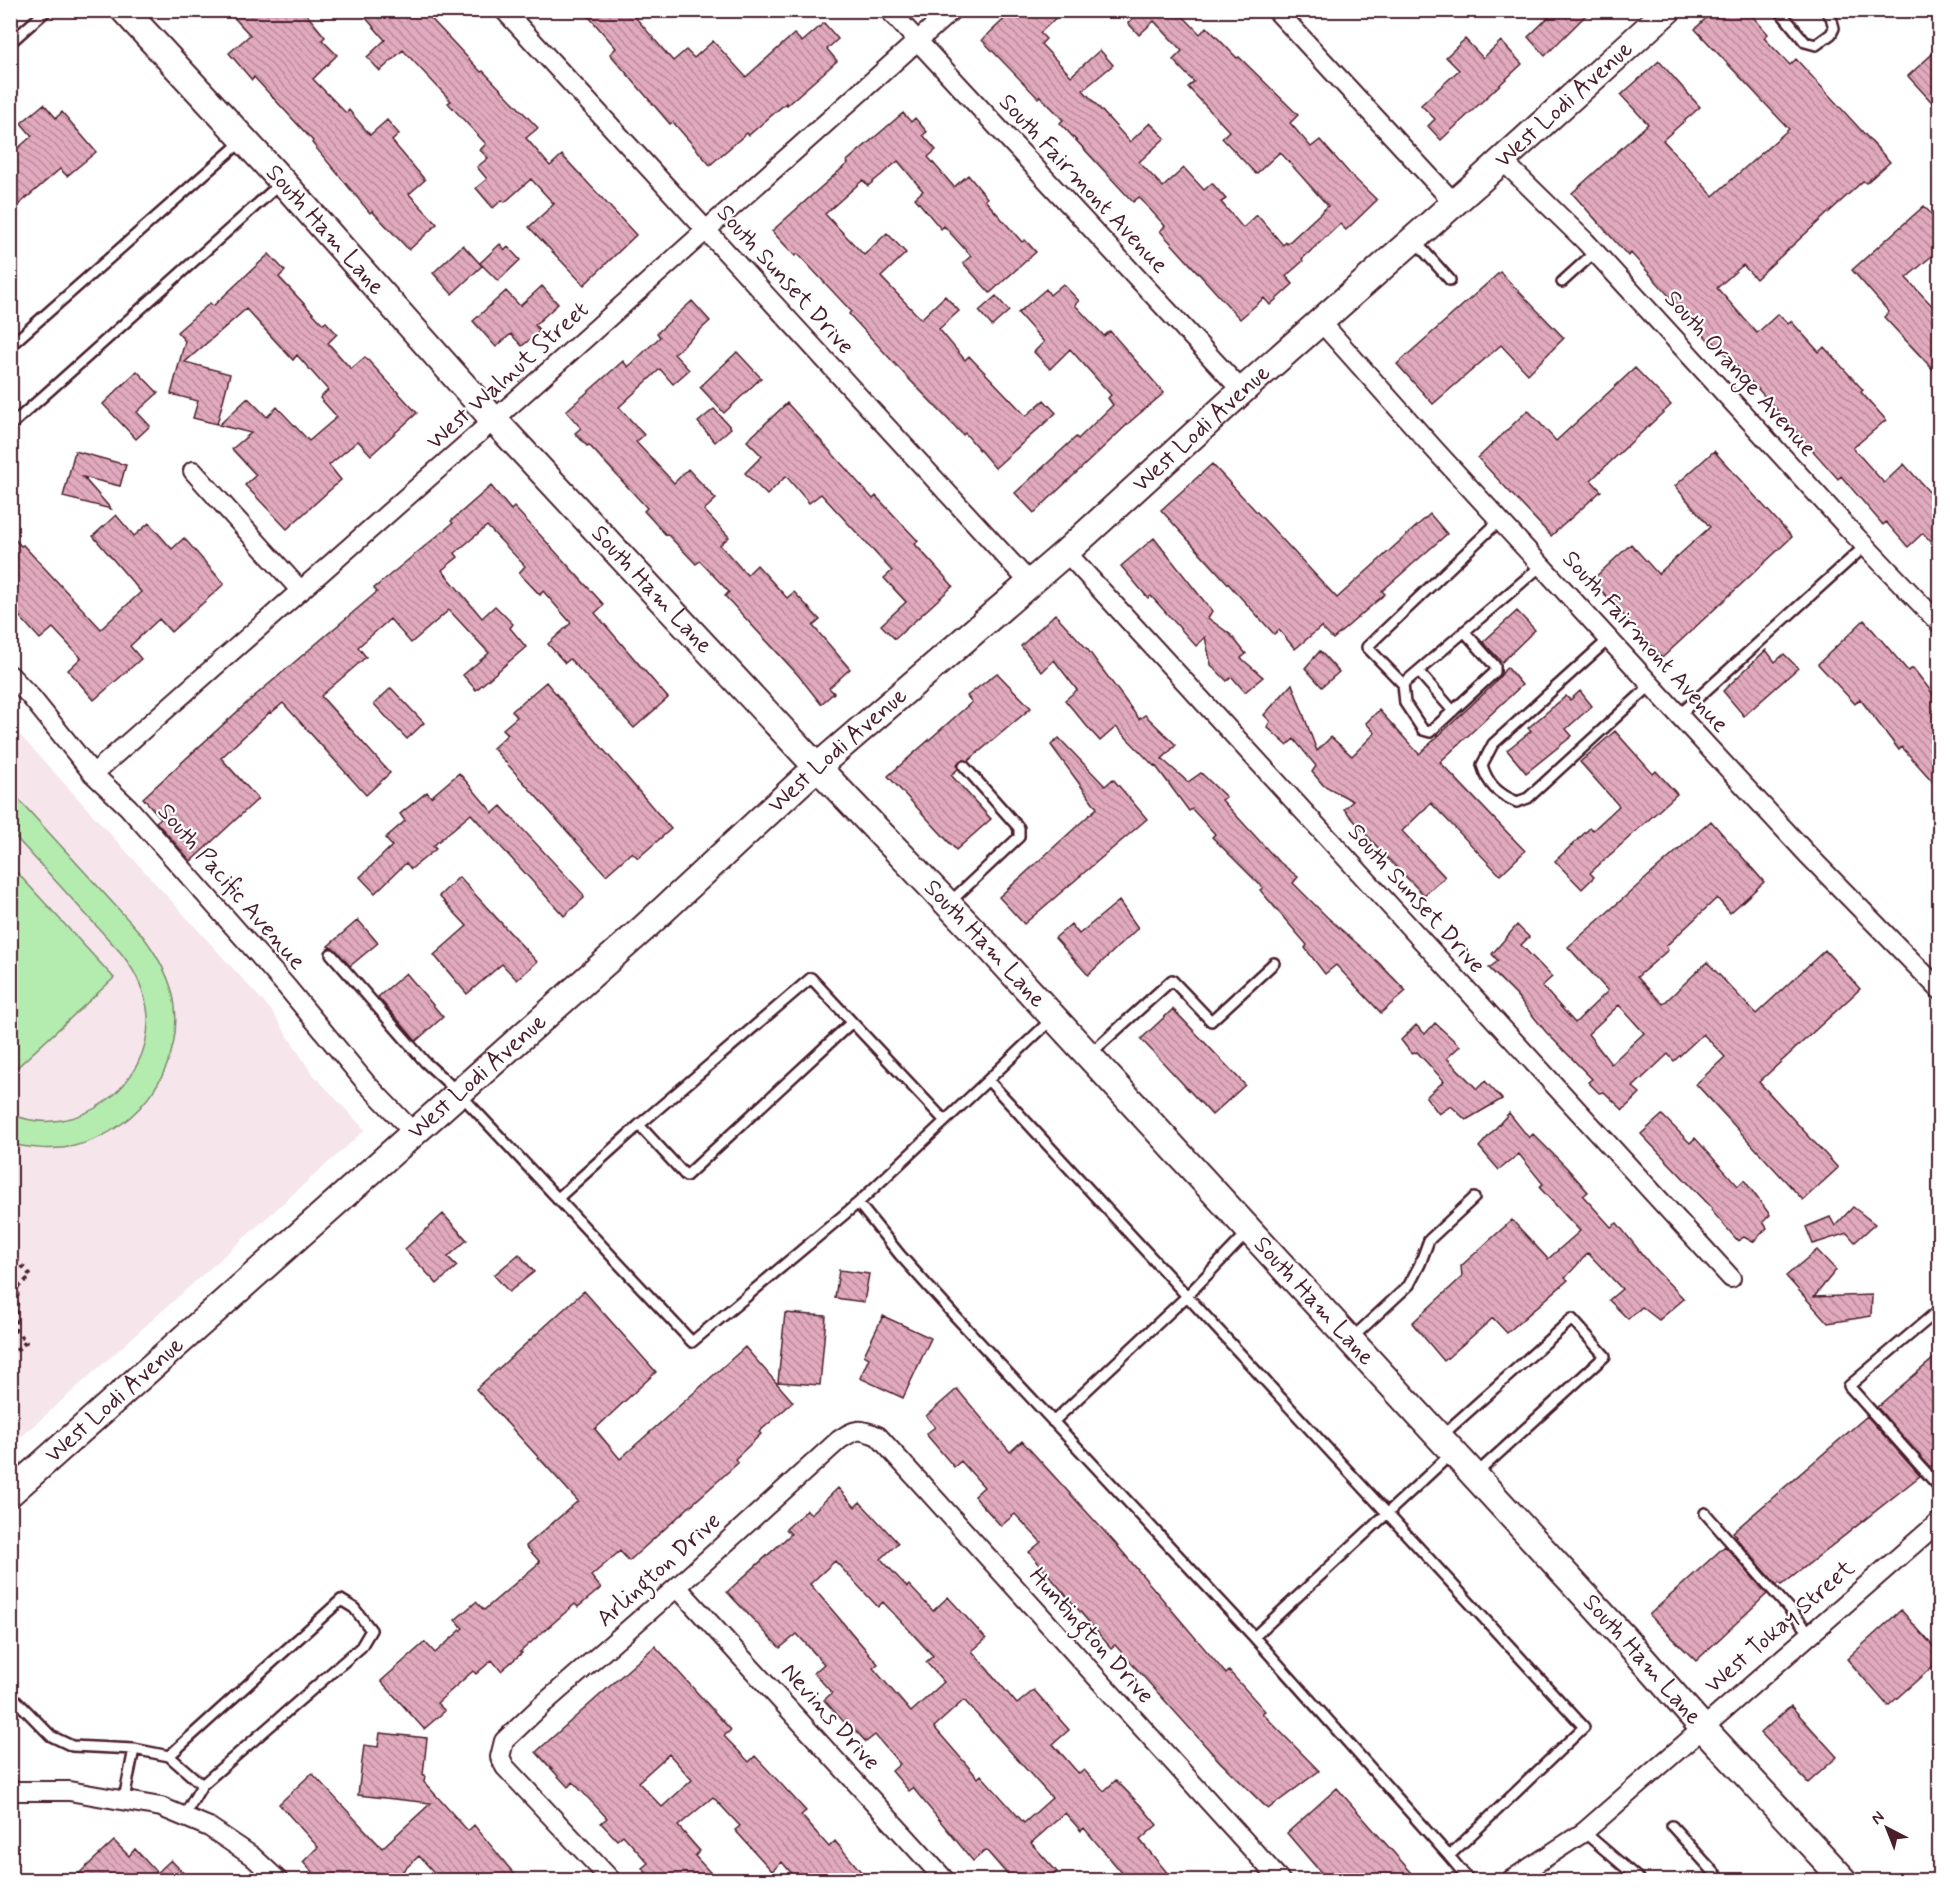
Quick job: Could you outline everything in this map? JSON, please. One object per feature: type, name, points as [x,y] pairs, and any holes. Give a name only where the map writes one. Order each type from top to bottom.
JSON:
[{"type":"main road","name":"South Ham Lane","points":[[124,10],[282,181],[494,420],[817,767],[1054,1017],[1624,1638],[1839,1879]]},
{"type":"main road","name":"West Lodi Avenue","points":[[10,1493],[644,928],[817,767],[1066,552],[1242,391],[1668,10]]},
{"type":"street","name":"South Sunset Drive","points":[[504,10],[1030,583]]},
{"type":"street","name":"South Fairmont Avenue","points":[[889,10],[1242,391]]},
{"type":"street","name":"West Walnut Street","points":[[93,774],[707,231],[952,10]]},
{"type":"street","points":[[1276,10],[1454,203]]},
{"type":"street","name":"South Orange Avenue","points":[[1502,160],[1595,252],[1865,546],[1940,624]]},
{"type":"street","name":"South Fairmont Avenue","points":[[1321,322],[1679,716],[1808,855],[1940,990]]},
{"type":"street","points":[[193,471],[301,591]]},
{"type":"street","name":"South Sunset Drive","points":[[1066,552],[1731,1278]]},
{"type":"street","name":"South Pacific Avenue","points":[[10,675],[32,697],[93,774],[128,807],[286,986],[366,1083],[414,1133]]},
{"type":"street","name":"Arlington Drive","points":[[611,1881],[505,1767],[500,1757],[504,1741],[839,1440],[854,1431],[862,1430]]},
{"type":"street","name":"Huntington Drive","points":[[862,1430],[878,1436],[1280,1881]]},
{"type":"street","name":"West Tokay Street","points":[[1511,1881],[1584,1832],[1940,1521]]},
{"type":"street","name":"Nevins Drive","points":[[677,1587],[945,1881]]},
{"type":"street","points":[[10,1791],[69,1791],[161,1807],[209,1827],[252,1856],[278,1881]]},
{"type":"lane","points":[[10,43],[47,10]]},
{"type":"lane","points":[[1779,10],[1805,42],[1816,45],[1831,34],[1834,28],[1828,14]]},
{"type":"lane","points":[[10,346],[244,139]]},
{"type":"lane","points":[[10,426],[282,181]]},
{"type":"lane","points":[[1413,239],[1450,280]]},
{"type":"lane","points":[[1562,282],[1595,252]]},
{"type":"lane","points":[[1464,631],[1495,666],[1495,672],[1430,732],[1423,730],[1405,703],[1403,684],[1367,647],[1500,520]]},
{"type":"lane","points":[[1679,716],[1865,546]]},
{"type":"lane","points":[[1403,684],[1542,565]]},
{"type":"lane","points":[[1609,639],[1493,744],[1482,765],[1486,778],[1500,795],[1517,802],[1528,798],[1651,685]]},
{"type":"lane","points":[[1418,671],[1453,711]]},
{"type":"lane","points":[[948,903],[1019,837],[1019,828],[964,766]]},
{"type":"lane","points":[[331,954],[425,1062],[459,1093],[692,1342],[858,1203],[1054,1017]]},
{"type":"lane","points":[[1089,1055],[1172,980],[1211,1022],[1274,963]]},
{"type":"lane","points":[[556,1199],[811,978],[945,1121]]},
{"type":"lane","points":[[639,1125],[686,1176],[852,1022]]},
{"type":"lane","points":[[988,1080],[1584,1727],[1449,1856]]},
{"type":"lane","points":[[1349,1340],[1409,1285],[1429,1240],[1474,1198]]},
{"type":"lane","points":[[858,1203],[908,1263],[1053,1422],[1254,1637],[1469,1881]]},
{"type":"lane","points":[[1053,1422],[1187,1296],[1249,1231]]},
{"type":"lane","points":[[1940,1309],[1849,1386],[1940,1488]]},
{"type":"lane","points":[[1254,1637],[1387,1514],[1446,1445],[1572,1319],[1605,1356],[1474,1475]]},
{"type":"lane","points":[[1705,1513],[1810,1633]]},
{"type":"lane","points":[[169,1756],[341,1600],[354,1608],[370,1630],[361,1647],[202,1785],[184,1816]]},
{"type":"lane","points":[[10,1694],[51,1736],[72,1746],[134,1749],[169,1756],[202,1785]]},
{"type":"lane","points":[[124,1799],[134,1749]]},
{"type":"lane","points":[[1672,1826],[1721,1881]]},
{"type":"lane","points":[[1584,1832],[1640,1881]]},
{"type":"path","points":[[10,1252],[31,1276],[18,1287],[15,1330],[26,1342],[10,1356]]},
{"type":"shaded area","points":[[10,724],[271,1010],[311,1072],[365,1130],[11,1446]]},
{"type":"green space","points":[[11,791],[142,935],[160,962],[172,991],[176,1017],[174,1042],[167,1066],[155,1088],[139,1108],[120,1125],[98,1138],[66,1148],[27,1147],[11,1144],[11,1114],[36,1121],[60,1120],[84,1114],[105,1102],[123,1085],[137,1065],[146,1041],[147,1007],[139,983],[121,953],[11,832]]},
{"type":"green space","points":[[11,866],[114,978],[11,1073]]},
{"type":"building","points":[[227,10],[303,10],[325,37],[322,40],[337,55],[313,79],[346,113],[349,110],[370,135],[387,120],[399,134],[392,141],[425,180],[409,194],[437,224],[409,250],[372,211],[370,213],[312,143],[313,141],[254,77],[252,80],[229,53],[250,35]]},
{"type":"building","points":[[359,10],[423,10],[538,128],[526,138],[550,166],[562,155],[636,235],[584,285],[529,227],[554,204],[531,179],[505,202],[502,200],[493,208],[476,188],[487,179],[477,167],[488,158],[480,150],[486,144],[448,103],[451,101],[403,50],[380,71],[367,57],[385,40]]},
{"type":"building","points":[[583,10],[629,10],[673,61],[686,50],[694,58],[713,41],[746,77],[794,34],[802,42],[824,23],[838,39],[827,49],[837,61],[787,105],[786,103],[749,135],[747,133],[710,165],[673,122],[670,124],[610,54],[616,48]]},
{"type":"building","points":[[1014,10],[1064,10],[1040,33],[1046,39],[1041,44],[1071,76],[1100,50],[1113,65],[1083,90],[1130,142],[1150,123],[1165,138],[1139,162],[1163,187],[1184,168],[1204,190],[1212,183],[1226,199],[1221,202],[1243,228],[1257,215],[1283,245],[1286,242],[1287,244],[1328,206],[1280,152],[1256,174],[1222,138],[1229,131],[1188,87],[1194,82],[1173,60],[1182,51],[1154,21],[1139,35],[1128,23],[1142,10],[1177,10],[1200,34],[1207,27],[1298,115],[1290,123],[1311,147],[1320,140],[1377,200],[1346,230],[1340,224],[1302,259],[1303,261],[1286,276],[1293,284],[1270,305],[1264,298],[1240,319],[1160,231],[1165,226],[1139,197],[1133,202],[1060,123],[1063,120],[1040,96],[1038,98],[982,40]]},
{"type":"building","points":[[1556,10],[1591,10],[1545,56],[1528,37]]},
{"type":"building","points":[[1714,10],[1747,10],[1768,34],[1764,38],[1790,65],[1796,59],[1890,162],[1866,183],[1863,181],[1756,279],[1743,265],[1717,288],[1757,333],[1778,314],[1788,324],[1791,321],[1819,352],[1824,347],[1863,390],[1861,392],[1886,420],[1853,448],[1884,483],[1904,464],[1940,504],[1940,552],[1923,533],[1908,547],[1886,522],[1883,525],[1841,476],[1838,479],[1759,390],[1712,340],[1710,342],[1631,253],[1628,256],[1572,193],[1648,124],[1621,95],[1659,61],[1700,107],[1663,140],[1713,196],[1789,129],[1695,29]]},
{"type":"building","points":[[1465,39],[1483,58],[1501,41],[1522,64],[1441,140],[1428,126],[1435,119],[1421,105],[1459,70],[1446,57]]},
{"type":"building","points":[[1940,47],[1940,111],[1908,76]]},
{"type":"building","points":[[44,104],[56,118],[62,112],[96,152],[67,176],[60,169],[10,212],[10,155],[32,136],[21,123]]},
{"type":"building","points":[[903,113],[911,122],[915,118],[927,132],[923,135],[936,150],[928,157],[954,187],[968,175],[987,198],[985,200],[1022,242],[1025,240],[1036,252],[990,293],[963,263],[971,256],[944,226],[941,229],[915,198],[923,191],[898,161],[868,186],[863,180],[825,214],[864,255],[887,233],[906,253],[881,277],[921,319],[945,296],[959,311],[939,329],[965,360],[969,356],[1026,416],[1044,400],[1056,413],[995,468],[965,433],[963,435],[849,314],[851,311],[798,254],[795,256],[772,231],[848,163],[847,161]]},
{"type":"building","points":[[1924,206],[1940,224],[1940,249],[1906,278],[1940,314],[1940,377],[1884,317],[1889,312],[1852,270]]},
{"type":"building","points":[[500,244],[505,250],[508,247],[520,260],[498,281],[480,263]]},
{"type":"building","points":[[463,245],[482,266],[452,294],[433,273]]},
{"type":"building","points":[[269,254],[285,271],[279,277],[323,324],[326,322],[337,334],[328,343],[351,369],[365,357],[417,413],[371,455],[358,441],[329,465],[341,480],[287,529],[245,485],[256,475],[232,449],[251,433],[219,425],[248,398],[267,417],[277,407],[309,441],[337,417],[320,398],[328,390],[297,355],[293,360],[246,309],[185,362],[230,374],[217,424],[193,418],[198,401],[171,394],[185,341],[177,332],[210,303],[213,306]]},
{"type":"building","points":[[1500,272],[1564,338],[1528,374],[1501,345],[1433,404],[1397,364]]},
{"type":"building","points":[[1063,284],[1079,301],[1075,305],[1104,336],[1110,331],[1164,393],[1132,420],[1034,513],[1015,493],[1076,437],[1078,439],[1113,405],[1108,398],[1111,395],[1070,349],[1050,369],[1034,352],[1044,342],[1018,313],[1046,289],[1050,295]]},
{"type":"building","points":[[542,286],[558,304],[535,325],[540,331],[522,346],[511,334],[496,347],[473,321],[506,291],[520,306]]},
{"type":"building","points":[[996,296],[1009,311],[992,326],[979,311]]},
{"type":"building","points":[[692,301],[710,321],[674,354],[689,370],[673,384],[660,369],[619,407],[644,435],[636,442],[674,483],[688,469],[716,499],[704,510],[729,537],[720,545],[747,575],[757,565],[787,598],[794,592],[820,620],[813,626],[850,669],[829,688],[834,693],[821,704],[798,675],[725,596],[729,592],[700,561],[696,564],[666,535],[644,511],[647,508],[575,433],[581,428],[566,411],[623,361],[628,367],[660,337],[657,333]]},
{"type":"building","points":[[737,352],[761,378],[724,413],[700,387]]},
{"type":"building","points":[[1635,368],[1671,405],[1591,480],[1601,491],[1551,536],[1478,458],[1528,410],[1556,441]]},
{"type":"building","points":[[137,371],[158,393],[137,412],[150,426],[136,439],[103,404]]},
{"type":"building","points":[[787,403],[873,499],[876,496],[918,541],[915,544],[953,586],[895,639],[881,625],[906,602],[884,578],[892,571],[821,494],[809,503],[786,476],[767,495],[745,473],[762,456],[747,441]]},
{"type":"building","points":[[714,409],[731,428],[715,442],[698,422]]},
{"type":"building","points":[[75,451],[126,465],[120,486],[83,477],[111,509],[63,497]]},
{"type":"building","points":[[1714,451],[1792,537],[1662,658],[1592,580],[1631,544],[1658,574],[1710,527],[1675,486]]},
{"type":"building","points":[[1212,464],[1337,598],[1430,514],[1447,534],[1382,591],[1385,594],[1333,639],[1321,627],[1295,649],[1279,630],[1274,634],[1161,510]]},
{"type":"building","points":[[491,486],[511,510],[514,507],[604,605],[595,613],[668,698],[634,728],[570,659],[565,663],[548,644],[571,623],[543,591],[540,595],[519,573],[525,566],[487,526],[455,553],[458,557],[442,570],[482,618],[495,606],[513,624],[510,628],[526,647],[476,690],[463,675],[489,653],[449,610],[411,643],[390,619],[358,647],[366,657],[321,696],[390,773],[366,795],[283,703],[270,712],[221,758],[258,799],[191,861],[156,822],[161,818],[143,798],[250,700],[377,592],[374,588],[453,523],[451,521]]},
{"type":"building","points":[[116,515],[134,536],[149,523],[172,549],[184,538],[224,584],[171,632],[159,619],[130,646],[141,659],[94,700],[68,670],[81,658],[53,628],[40,639],[10,606],[10,594],[18,586],[10,578],[10,534],[101,629],[141,592],[93,536]]},
{"type":"building","points":[[1154,538],[1212,611],[1208,618],[1231,635],[1246,654],[1241,658],[1263,677],[1245,692],[1232,677],[1227,681],[1211,665],[1205,637],[1196,646],[1151,596],[1148,598],[1121,566]]},
{"type":"building","points":[[1517,611],[1535,630],[1502,662],[1483,642]]},
{"type":"building","points":[[1055,614],[1088,650],[1139,719],[1145,715],[1176,745],[1162,759],[1188,782],[1201,773],[1226,797],[1222,800],[1277,860],[1298,877],[1293,883],[1406,991],[1381,1013],[1336,965],[1325,974],[1305,948],[1307,945],[1260,890],[1263,888],[1212,837],[1215,834],[1192,809],[1189,811],[1155,765],[1116,727],[1100,741],[1065,700],[1077,690],[1054,660],[1042,672],[1021,646]]},
{"type":"building","points":[[1864,620],[1908,671],[1913,668],[1940,703],[1940,790],[1902,747],[1899,750],[1860,699],[1855,704],[1818,664]]},
{"type":"building","points":[[1766,650],[1775,662],[1784,654],[1798,668],[1744,716],[1723,691]]},
{"type":"building","points":[[1320,651],[1339,672],[1322,687],[1305,668]]},
{"type":"building","points":[[1507,667],[1522,685],[1440,762],[1525,851],[1500,875],[1431,803],[1402,831],[1445,877],[1424,895],[1386,857],[1344,809],[1353,801],[1323,785],[1312,772],[1316,766],[1294,739],[1287,745],[1267,727],[1270,721],[1264,715],[1292,684],[1317,751],[1331,737],[1352,756],[1375,733],[1366,723],[1379,710],[1419,754],[1494,684]]},
{"type":"building","points":[[997,673],[1031,708],[968,761],[960,761],[957,764],[958,769],[951,775],[991,819],[956,850],[888,776],[972,702],[967,696]]},
{"type":"building","points":[[546,682],[671,829],[638,858],[632,852],[606,875],[493,748],[508,734],[503,729],[517,717],[512,711]]},
{"type":"building","points":[[391,688],[424,723],[407,739],[374,704]]},
{"type":"building","points":[[1580,691],[1592,706],[1566,729],[1572,736],[1526,773],[1507,750],[1531,731],[1528,728],[1566,696],[1570,700]]},
{"type":"building","points":[[1615,731],[1653,774],[1656,771],[1677,794],[1590,873],[1594,877],[1582,889],[1555,861],[1590,828],[1593,830],[1619,806],[1580,762]]},
{"type":"building","points":[[1059,738],[1105,786],[1113,779],[1147,819],[1024,924],[999,897],[1097,808],[1051,745]]},
{"type":"building","points":[[459,773],[493,813],[501,806],[583,894],[584,898],[564,916],[471,814],[433,846],[436,849],[411,869],[406,863],[375,893],[360,877],[392,846],[385,838],[405,821],[400,814],[427,792],[431,797]]},
{"type":"building","points":[[1711,821],[1764,882],[1730,913],[1717,898],[1666,946],[1668,950],[1637,977],[1663,1004],[1707,962],[1756,1014],[1825,950],[1860,989],[1759,1082],[1838,1168],[1803,1200],[1696,1084],[1725,1057],[1703,1034],[1674,1061],[1668,1054],[1633,1087],[1640,1093],[1623,1110],[1604,1092],[1599,1093],[1588,1082],[1592,1079],[1489,968],[1498,961],[1492,954],[1517,925],[1529,937],[1521,945],[1552,977],[1542,986],[1575,1023],[1608,991],[1568,947]],"holes":[[[1619,1005],[1644,1033],[1611,1064],[1588,1034]]]},
{"type":"building","points":[[459,877],[537,962],[517,980],[502,964],[467,994],[434,955],[467,926],[439,896]]},
{"type":"building","points":[[1119,901],[1138,928],[1088,975],[1055,938],[1071,924],[1079,934]]},
{"type":"building","points":[[358,920],[378,943],[350,966],[336,950],[328,946]]},
{"type":"building","points":[[406,973],[443,1017],[416,1041],[378,997]]},
{"type":"building","points":[[1173,1009],[1245,1085],[1212,1115],[1141,1039]]},
{"type":"building","points":[[1435,1023],[1460,1046],[1447,1058],[1477,1089],[1485,1081],[1502,1099],[1466,1120],[1451,1106],[1439,1114],[1426,1097],[1444,1081],[1417,1052],[1412,1054],[1401,1040],[1416,1025],[1425,1034]]},
{"type":"building","points":[[1509,1113],[1529,1138],[1533,1134],[1567,1168],[1588,1192],[1583,1196],[1611,1227],[1617,1223],[1650,1264],[1684,1299],[1659,1320],[1642,1307],[1628,1319],[1609,1300],[1622,1289],[1588,1253],[1565,1278],[1568,1280],[1507,1333],[1493,1318],[1444,1361],[1412,1323],[1462,1277],[1461,1266],[1512,1220],[1548,1259],[1580,1231],[1539,1187],[1543,1184],[1519,1154],[1499,1170],[1479,1147]]},
{"type":"building","points":[[1662,1115],[1690,1143],[1695,1138],[1738,1186],[1744,1180],[1770,1215],[1763,1222],[1767,1228],[1753,1242],[1744,1237],[1738,1241],[1711,1210],[1712,1208],[1641,1134]]},
{"type":"building","points":[[1853,1207],[1875,1224],[1855,1242],[1847,1233],[1813,1244],[1806,1227],[1830,1217],[1835,1226]]},
{"type":"building","points":[[443,1214],[467,1240],[448,1257],[457,1266],[437,1284],[405,1249]]},
{"type":"building","points":[[1817,1250],[1836,1270],[1814,1297],[1872,1295],[1871,1316],[1828,1323],[1786,1276]]},
{"type":"building","points":[[519,1254],[534,1272],[509,1292],[494,1275]]},
{"type":"building","points":[[839,1270],[869,1274],[864,1302],[835,1298]]},
{"type":"building","points":[[584,1291],[656,1372],[595,1429],[620,1459],[745,1347],[793,1402],[759,1432],[761,1434],[735,1459],[738,1463],[629,1561],[620,1551],[591,1576],[601,1588],[578,1607],[575,1604],[501,1671],[492,1660],[476,1674],[473,1671],[437,1703],[445,1711],[424,1729],[381,1681],[425,1642],[435,1653],[463,1628],[455,1620],[476,1602],[484,1610],[540,1562],[526,1546],[578,1501],[476,1389]]},
{"type":"building","points":[[785,1313],[826,1316],[820,1385],[778,1382]]},
{"type":"building","points":[[883,1316],[931,1338],[903,1398],[860,1378],[869,1358],[864,1355]]},
{"type":"building","points":[[1940,1353],[1940,1459],[1930,1467],[1877,1407]]},
{"type":"building","points":[[957,1389],[1010,1452],[1022,1441],[1115,1543],[1226,1674],[1229,1671],[1265,1711],[1262,1713],[1319,1771],[1268,1809],[1220,1762],[1115,1645],[1111,1648],[1029,1552],[1041,1542],[1015,1514],[1001,1526],[974,1496],[984,1487],[961,1461],[954,1467],[926,1434],[935,1427],[926,1416]]},
{"type":"building","points":[[1867,1416],[1920,1476],[1782,1585],[1779,1583],[1777,1585],[1733,1532]]},
{"type":"building","points":[[838,1488],[855,1507],[860,1502],[898,1543],[881,1559],[933,1611],[948,1597],[986,1639],[972,1651],[1017,1704],[1034,1690],[1069,1730],[1053,1744],[1079,1774],[1084,1770],[1104,1791],[1116,1780],[1157,1825],[1140,1840],[1174,1881],[1129,1881],[1084,1828],[1081,1831],[1065,1813],[1031,1843],[1057,1872],[1047,1881],[1013,1881],[986,1850],[973,1861],[913,1788],[909,1791],[892,1771],[900,1764],[875,1735],[866,1742],[824,1700],[832,1693],[814,1673],[824,1664],[797,1634],[780,1648],[727,1592],[791,1534],[786,1529],[807,1510],[811,1514]],"holes":[[[835,1561],[878,1607],[883,1602],[933,1656],[926,1662],[944,1682],[911,1712],[873,1668],[878,1664],[810,1584]],[[964,1700],[1052,1798],[1024,1823],[981,1775],[978,1778],[934,1727]]]},
{"type":"building","points":[[1725,1546],[1767,1594],[1696,1661],[1649,1615]]},
{"type":"building","points":[[1901,1610],[1940,1654],[1940,1660],[1888,1706],[1847,1659]]},
{"type":"building","points":[[655,1646],[731,1730],[724,1736],[749,1762],[755,1756],[806,1811],[801,1815],[829,1847],[835,1841],[869,1881],[798,1881],[782,1862],[772,1871],[735,1830],[740,1826],[713,1797],[678,1826],[700,1851],[695,1856],[718,1881],[653,1881],[642,1868],[648,1863],[623,1835],[617,1840],[601,1823],[607,1818],[573,1782],[568,1787],[536,1752]],"holes":[[[669,1754],[692,1780],[662,1807],[638,1782]]]},
{"type":"building","points":[[1791,1706],[1837,1757],[1808,1783],[1761,1733]]},
{"type":"building","points":[[380,1733],[427,1738],[424,1782],[468,1831],[474,1825],[520,1881],[442,1881],[419,1856],[392,1881],[320,1881],[303,1862],[318,1847],[279,1804],[312,1773],[382,1848],[431,1803],[358,1795],[364,1745],[378,1747]]},
{"type":"building","points":[[1337,1788],[1419,1881],[1328,1881],[1287,1833]]},
{"type":"building","points":[[114,1841],[129,1856],[135,1849],[157,1873],[171,1860],[191,1881],[71,1881]]}]
